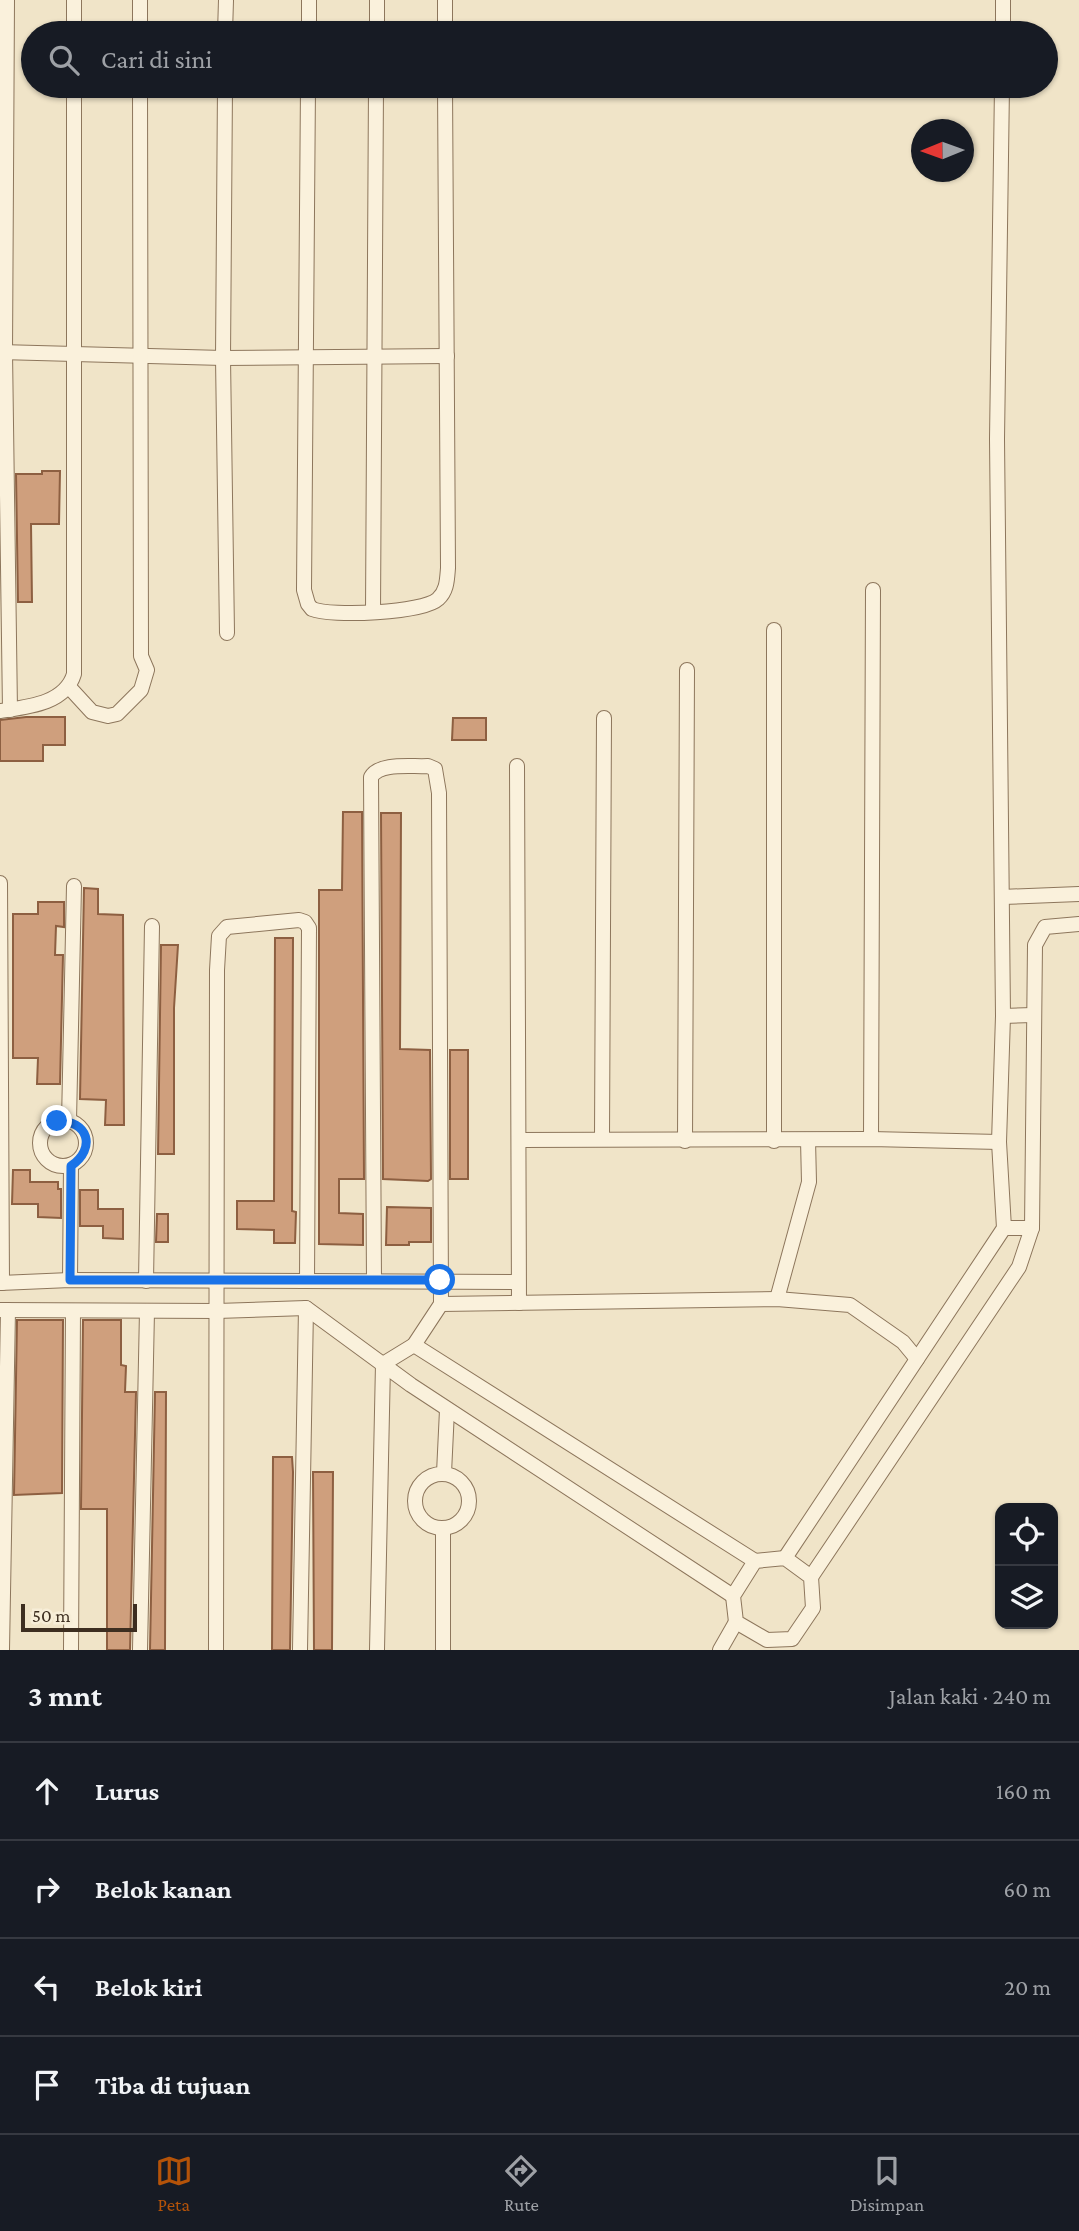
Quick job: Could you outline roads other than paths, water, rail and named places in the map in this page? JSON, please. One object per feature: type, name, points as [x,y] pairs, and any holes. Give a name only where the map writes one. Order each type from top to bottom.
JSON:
[{"type":"street","points":[[6,0],[2,352],[5,711],[49,700],[69,687],[74,674],[74,98]]},
{"type":"street","points":[[74,0],[74,21]]},
{"type":"street","points":[[140,0],[140,21]]},
{"type":"street","points":[[226,0],[226,21]]},
{"type":"street","points":[[309,0],[309,21]]},
{"type":"street","points":[[377,0],[377,21]]},
{"type":"street","points":[[445,0],[445,21]]},
{"type":"street","points":[[1003,0],[1003,21]]},
{"type":"street","points":[[69,687],[92,712],[108,716],[117,714],[141,690],[147,670],[141,656],[139,98]]},
{"type":"street","points":[[225,98],[223,358],[227,633]]},
{"type":"street","points":[[308,98],[305,598],[312,609],[317,611],[373,612],[427,606],[440,598],[446,586],[445,98]]},
{"type":"street","points":[[373,612],[376,98]]},
{"type":"street","points":[[785,1558],[1004,1228],[999,1142],[1003,1016],[997,439],[1002,98]]},
{"type":"street","points":[[2,352],[223,358],[446,356]]},
{"type":"street","points":[[871,1139],[873,590]]},
{"type":"street","points":[[774,630],[774,1141]]},
{"type":"street","points":[[684,1141],[687,670]]},
{"type":"street","points":[[602,1139],[604,718]]},
{"type":"street","points":[[374,1280],[370,780],[373,773],[383,768],[428,766],[435,769],[439,793],[442,1304],[414,1345],[383,1364]]},
{"type":"street","points":[[517,766],[519,1303]]},
{"type":"street","points":[[0,883],[1,1283],[70,1280],[519,1282]]},
{"type":"street","points":[[69,1121],[74,886]]},
{"type":"street","points":[[1002,897],[1079,894]]},
{"type":"street","points":[[216,1650],[217,970],[219,936],[227,927],[299,920],[308,925],[310,944],[306,1281]]},
{"type":"street","points":[[736,1622],[763,1645],[792,1639],[813,1608],[811,1577],[1019,1267],[1032,1228],[1035,944],[1045,927],[1079,924]]},
{"type":"street","points":[[146,1281],[152,926]]},
{"type":"street","points":[[1003,1016],[1033,1015]]},
{"type":"street","points":[[57,1121],[69,1121],[79,1126],[85,1136],[86,1148],[80,1159],[71,1166],[59,1166],[48,1161],[41,1151],[40,1138],[46,1127],[57,1121]]},
{"type":"street","points":[[519,1140],[871,1139],[999,1142]]},
{"type":"street","points":[[776,1298],[809,1182],[808,1140]]},
{"type":"street","points":[[70,1280],[71,1166]]},
{"type":"street","points":[[1004,1228],[1032,1228]]},
{"type":"street","points":[[442,1304],[776,1298],[850,1305],[903,1342],[917,1359]]},
{"type":"street","points":[[300,1650],[306,1308]]},
{"type":"street","points":[[2,1650],[4,1310],[217,1311],[306,1308],[447,1410],[733,1596]]},
{"type":"street","points":[[71,1650],[73,1311]]},
{"type":"street","points":[[140,1650],[147,1311]]},
{"type":"street","points":[[414,1345],[755,1562],[785,1558],[811,1577]]},
{"type":"street","points":[[377,1650],[383,1364]]},
{"type":"street","points":[[444,1473],[447,1410]]},
{"type":"street","points":[[444,1473],[455,1476],[464,1484],[470,1495],[464,1518],[443,1529],[431,1526],[421,1519],[415,1507],[415,1494],[421,1483],[431,1475],[444,1473]]},
{"type":"street","points":[[443,1529],[443,1650]]},
{"type":"street","points":[[720,1650],[736,1622],[733,1596],[755,1562]]}]
